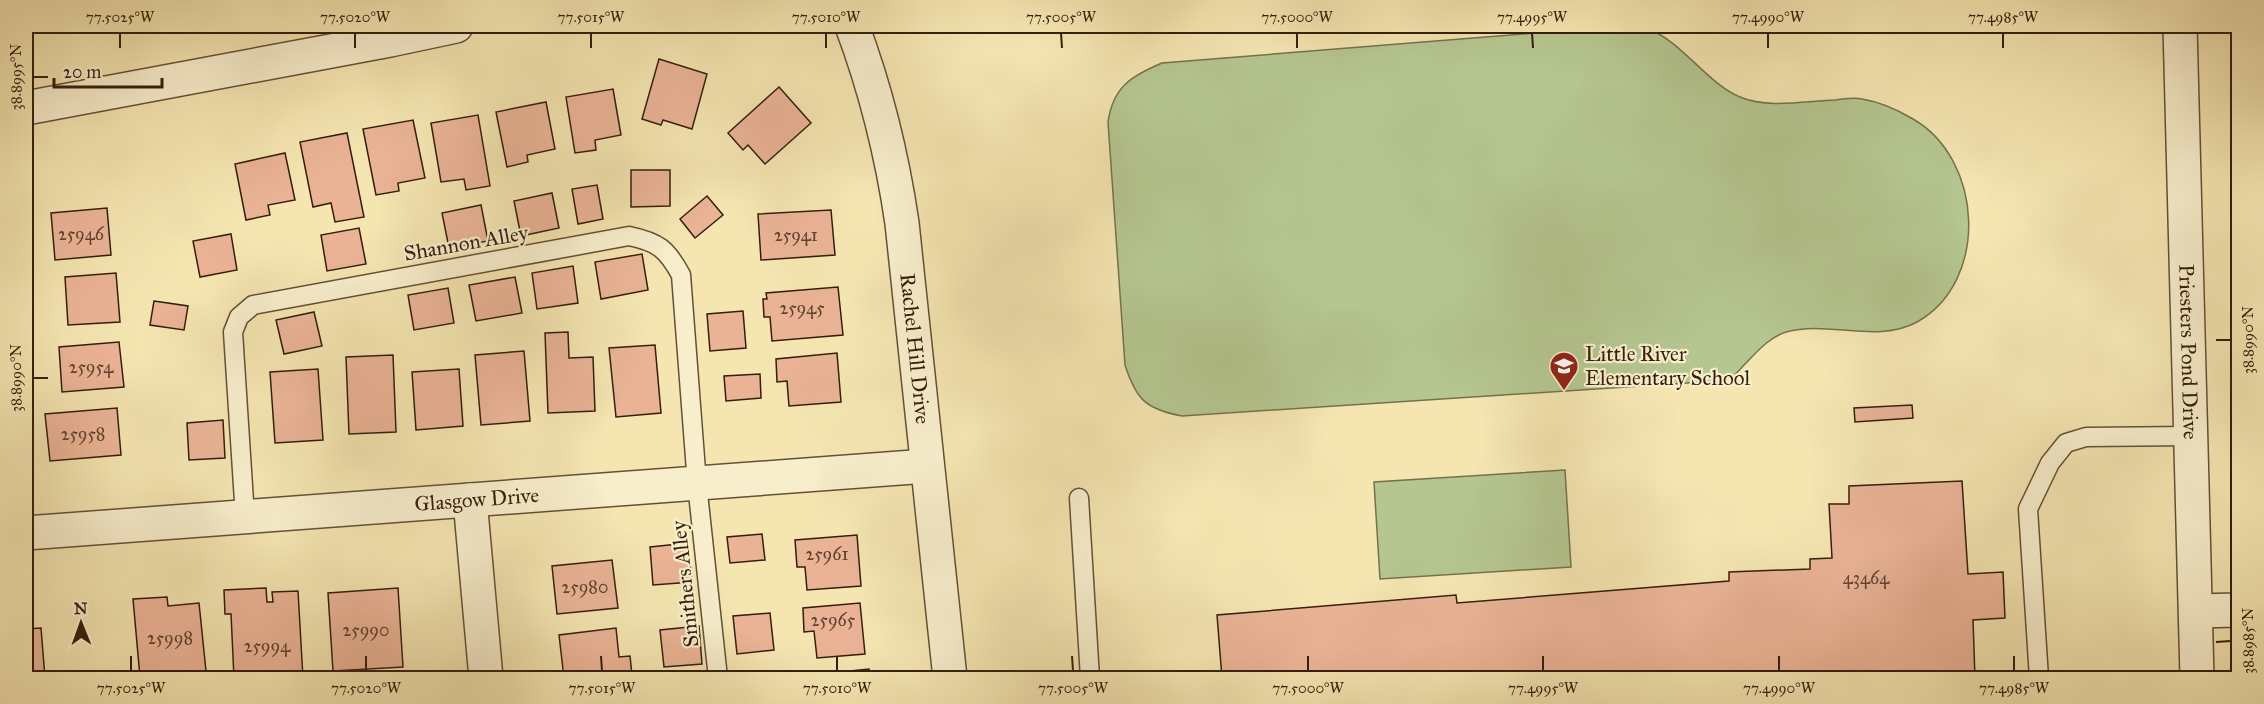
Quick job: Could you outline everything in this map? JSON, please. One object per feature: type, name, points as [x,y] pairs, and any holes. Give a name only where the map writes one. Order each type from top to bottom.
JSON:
[{"type":"street","points":[[26,108],[456,26]]},
{"type":"street","name":"Rachel Hill Drive","points":[[852,26],[871,79],[895,176],[902,223],[950,678]]},
{"type":"street","name":"Priesters Pond Drive","points":[[2180,26],[2197,678]]},
{"type":"street","name":"Glasgow Drive","points":[[26,533],[927,466]]},
{"type":"street","points":[[470,500],[486,678]]},
{"type":"street","points":[[2196,611],[2238,610]]},
{"type":"lane","name":"Shannon Alley","points":[[245,517],[233,332],[239,317],[253,305],[629,236],[652,241],[670,255],[681,275],[697,484]]},
{"type":"lane","points":[[2039,678],[2028,509],[2050,463],[2066,443],[2086,436],[2191,436]]},
{"type":"lane","name":"Smithers Alley","points":[[697,484],[718,678]]},
{"type":"lane","points":[[1079,498],[1090,678]]},
{"type":"green space","points":[[1623,26],[1647,29],[1673,43],[1717,83],[1728,91],[1751,101],[1800,103],[1852,98],[1869,100],[1913,119],[1936,138],[1953,162],[1964,190],[1969,220],[1966,250],[1957,279],[1941,303],[1917,322],[1886,331],[1819,328],[1786,332],[1763,346],[1735,375],[1718,381],[1182,416],[1151,406],[1138,394],[1125,365],[1108,122],[1114,100],[1125,84],[1162,63]]},
{"type":"green space","points":[[1565,470],[1571,567],[1380,579],[1374,482]]},
{"type":"building","points":[[659,59],[707,74],[692,129],[663,120],[661,125],[642,119]]},
{"type":"building","points":[[779,87],[811,123],[765,164],[748,145],[743,150],[728,133]]},
{"type":"building","points":[[613,89],[621,135],[595,140],[596,150],[575,153],[566,97]]},
{"type":"building","points":[[546,102],[555,149],[527,155],[528,162],[507,167],[496,112]]},
{"type":"building","points":[[478,115],[490,186],[466,190],[464,179],[441,182],[431,123]]},
{"type":"building","points":[[413,120],[425,178],[398,183],[399,191],[376,195],[363,129]]},
{"type":"building","points":[[347,133],[364,217],[335,222],[331,203],[313,207],[300,142]]},
{"type":"building","points":[[285,153],[295,200],[268,205],[270,215],[246,220],[235,164]]},
{"type":"building","points":[[631,170],[670,170],[670,206],[631,207]]},
{"type":"building","points":[[597,185],[603,219],[578,224],[572,189]]},
{"type":"building","points":[[552,193],[559,228],[521,236],[514,201]]},
{"type":"building","points":[[707,196],[723,215],[695,238],[680,219]]},
{"type":"building","points":[[481,205],[488,241],[449,248],[442,213]]},
{"type":"building","points":[[107,208],[111,255],[55,260],[51,213]]},
{"type":"building","points":[[831,210],[835,255],[761,260],[758,214]]},
{"type":"building","points":[[359,228],[366,264],[327,271],[321,235]]},
{"type":"building","points":[[231,234],[237,270],[200,277],[193,241]]},
{"type":"building","points":[[642,254],[648,290],[601,299],[595,262]]},
{"type":"building","points":[[573,266],[578,303],[537,309],[532,273]]},
{"type":"building","points":[[116,273],[120,322],[68,325],[65,277]]},
{"type":"building","points":[[515,277],[522,313],[476,321],[469,285]]},
{"type":"building","points":[[838,287],[843,335],[772,341],[770,317],[764,317],[763,299],[767,299],[766,293]]},
{"type":"building","points":[[448,288],[454,323],[414,330],[408,295]]},
{"type":"building","points":[[154,301],[188,306],[184,330],[150,325]]},
{"type":"building","points":[[743,311],[746,348],[710,351],[707,314]]},
{"type":"building","points":[[314,312],[322,346],[284,354],[276,320]]},
{"type":"building","points":[[568,332],[569,358],[593,357],[595,411],[548,413],[545,333]]},
{"type":"building","points":[[119,342],[124,387],[62,392],[59,347]]},
{"type":"building","points":[[655,345],[661,413],[616,417],[609,348]]},
{"type":"building","points":[[524,351],[530,421],[481,425],[475,355]]},
{"type":"building","points":[[837,353],[841,402],[789,406],[787,381],[777,382],[776,359]]},
{"type":"building","points":[[393,355],[396,432],[349,434],[346,357]]},
{"type":"building","points":[[318,369],[323,440],[275,443],[270,372]]},
{"type":"building","points":[[459,369],[463,426],[416,430],[412,372]]},
{"type":"building","points":[[760,374],[761,398],[726,401],[724,376]]},
{"type":"building","points":[[1912,405],[1913,418],[1855,422],[1854,408]]},
{"type":"building","points":[[117,408],[121,455],[50,461],[45,414]]},
{"type":"building","points":[[223,420],[225,458],[189,460],[187,423]]},
{"type":"building","points":[[1962,481],[1968,574],[2003,572],[2005,618],[1973,620],[1975,678],[1222,678],[1217,615],[1456,595],[1457,603],[1729,581],[1729,572],[1810,569],[1810,559],[1832,558],[1829,504],[1849,504],[1849,486]]},
{"type":"building","points":[[762,534],[765,560],[730,563],[727,537]]},
{"type":"building","points":[[857,535],[861,586],[807,590],[805,567],[797,567],[795,540]]},
{"type":"building","points":[[688,543],[692,582],[653,585],[650,547]]},
{"type":"building","points":[[612,560],[618,608],[557,614],[552,566]]},
{"type":"building","points":[[266,588],[267,602],[273,602],[272,592],[298,591],[303,678],[234,678],[231,614],[225,614],[224,590]]},
{"type":"building","points":[[398,588],[403,667],[333,671],[328,593]]},
{"type":"building","points":[[167,597],[168,606],[199,603],[206,671],[140,677],[133,599]]},
{"type":"building","points":[[860,603],[865,654],[817,658],[814,631],[804,632],[803,608]]},
{"type":"building","points":[[770,613],[774,650],[737,654],[733,616]]},
{"type":"building","points":[[699,626],[702,664],[664,667],[660,630]]},
{"type":"building","points":[[41,628],[45,678],[26,678],[26,629]]},
{"type":"building","points":[[616,628],[619,657],[630,656],[632,675],[564,678],[559,635]]},
{"type":"building","points":[[869,669],[870,678],[811,678],[810,675]]},
{"type":"place","name":"Little River Elementary School","points":[[1564,392]]}]
